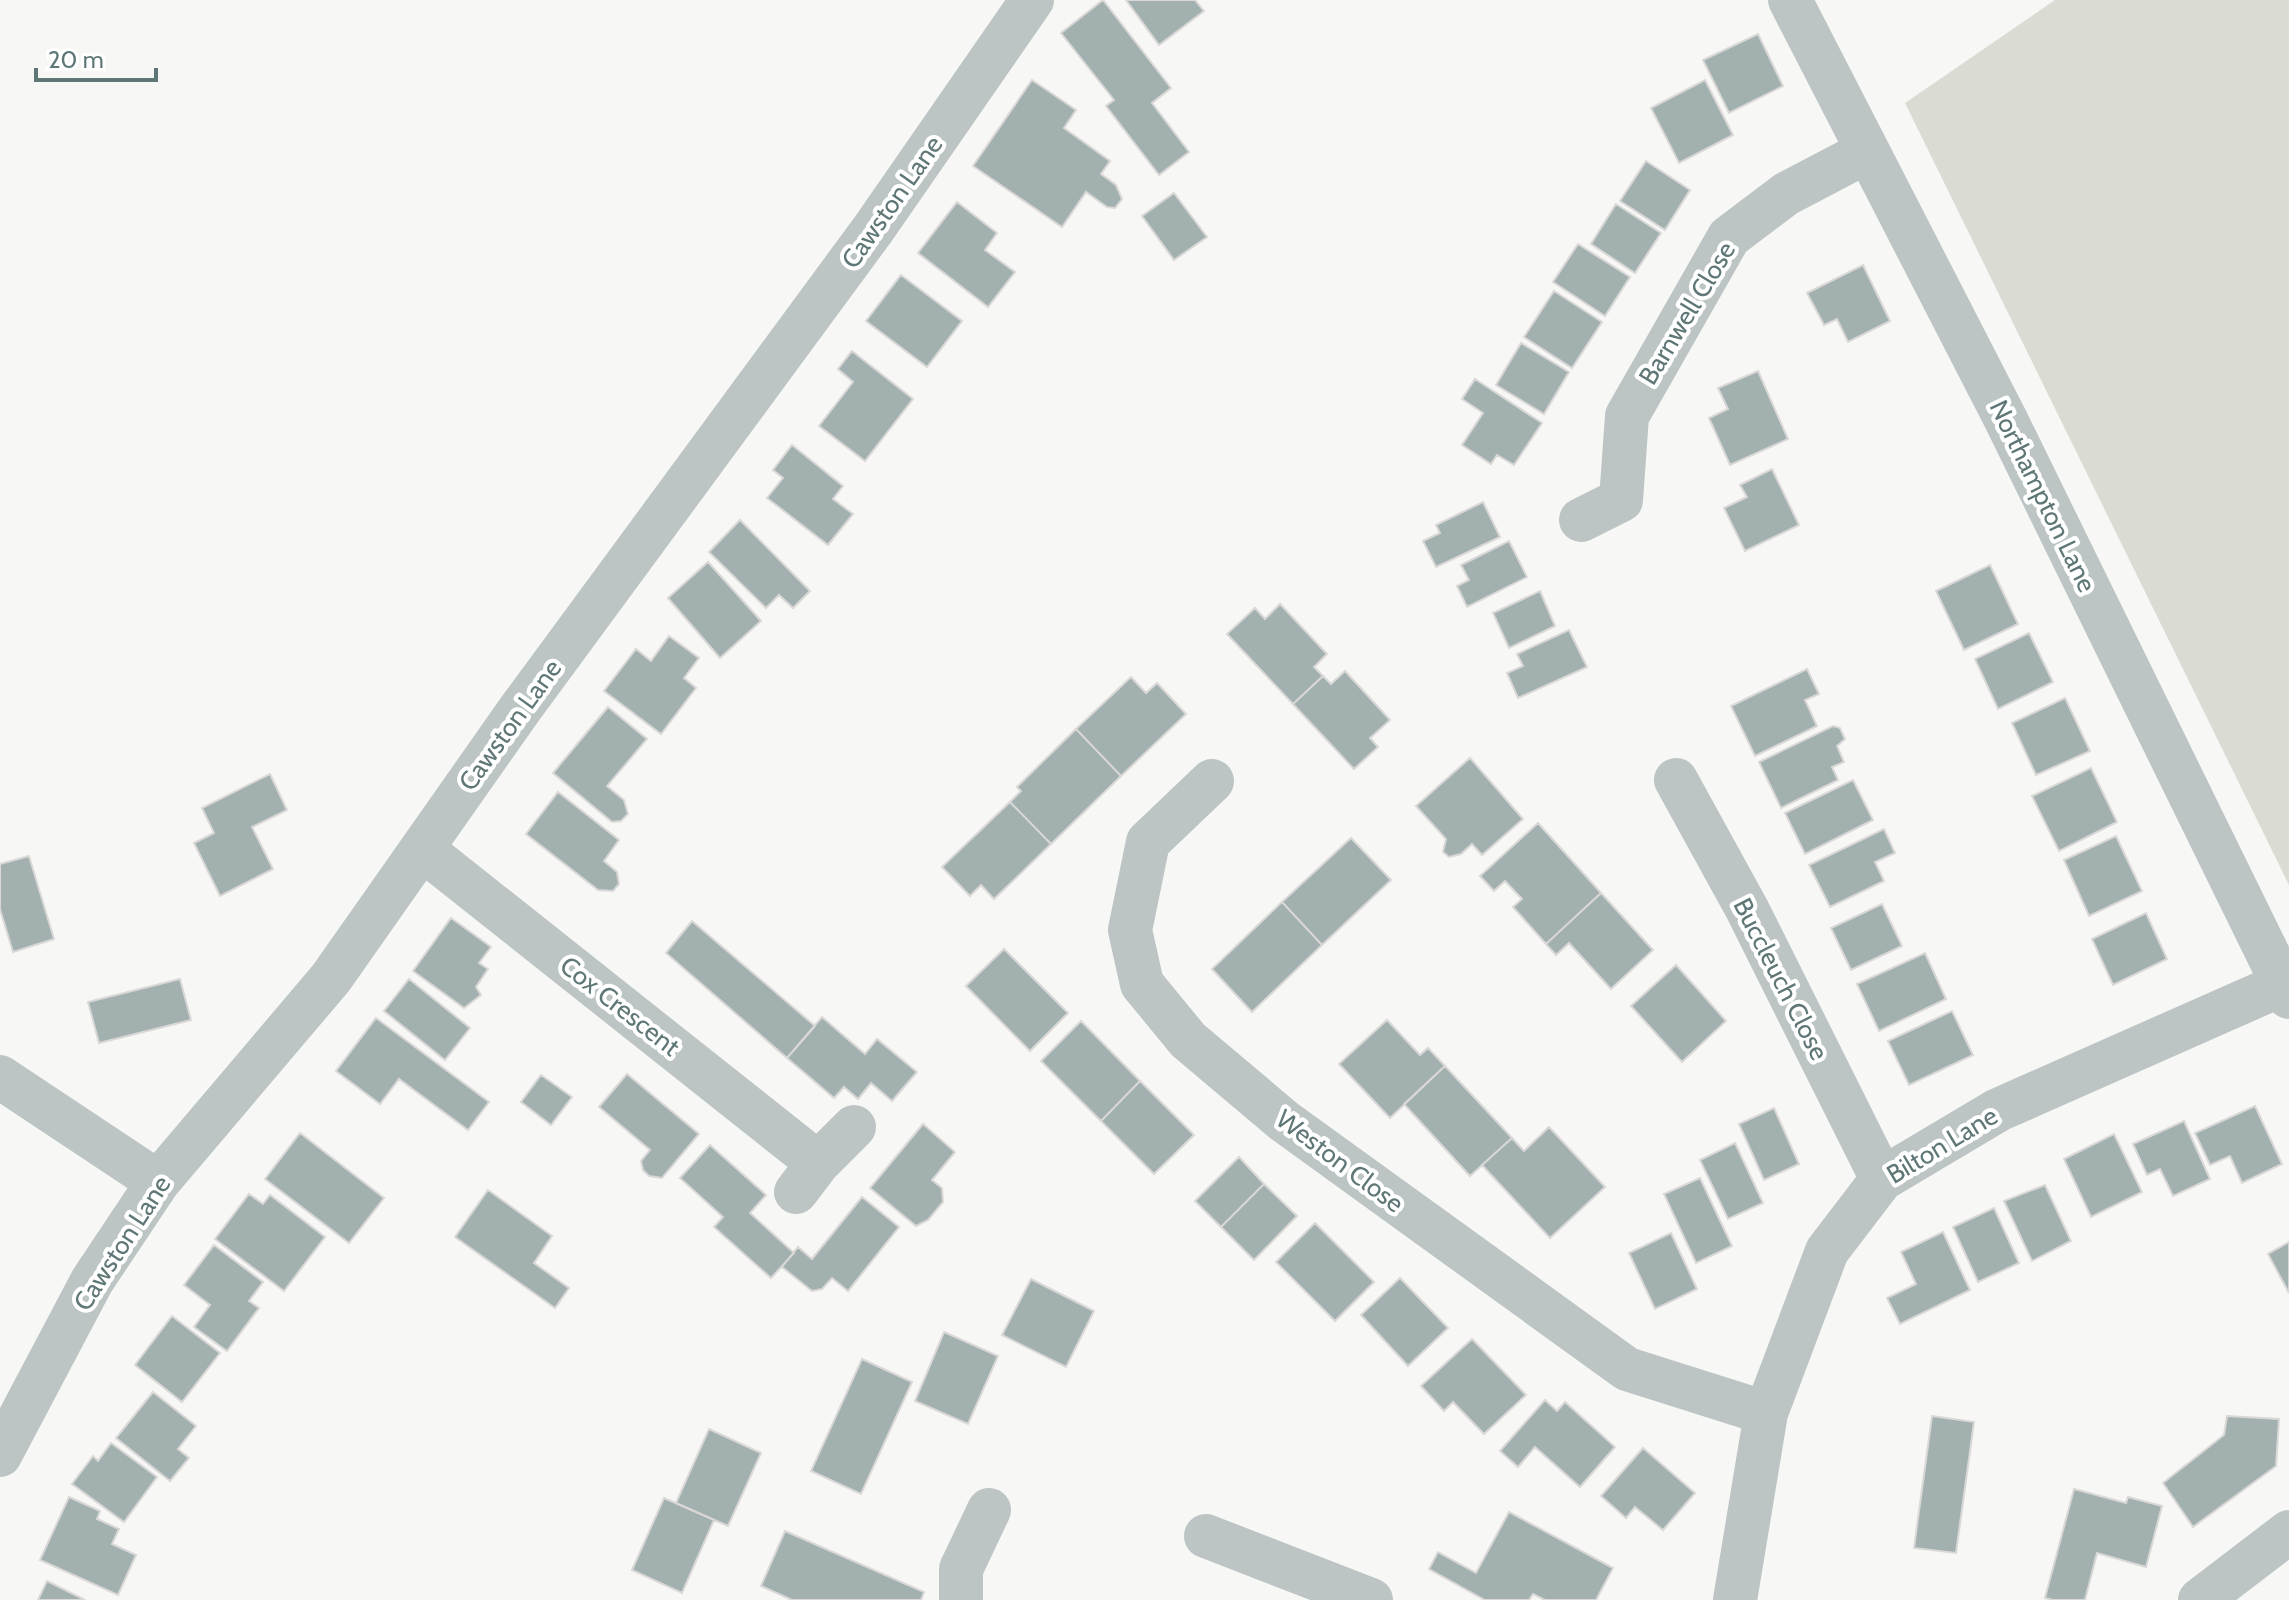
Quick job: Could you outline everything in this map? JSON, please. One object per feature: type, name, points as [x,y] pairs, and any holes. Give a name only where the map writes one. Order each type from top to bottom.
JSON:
[{"type":"street","name":"Cawston Lane","points":[[0,1455],[92,1281],[158,1182],[331,978],[874,228],[1032,0]]},
{"type":"street","name":"Northampton Lane","points":[[1790,0],[2005,418],[2286,990]]},
{"type":"street","name":"Barnwell Close","points":[[1581,520],[1621,500],[1627,416],[1729,237],[1786,194],[1866,152]]},
{"type":"street","name":"Buccleuch Close","points":[[1676,780],[1747,909],[1882,1179]]},
{"type":"street","name":"Weston Close","points":[[1212,781],[1148,842],[1130,930],[1142,984],[1188,1040],[1284,1121],[1627,1369],[1766,1413]]},
{"type":"street","name":"Cox Crescent","points":[[422,849],[807,1177],[854,1127]]},
{"type":"street","name":"Bilton Lane","points":[[1735,1600],[1766,1413],[1827,1251],[1882,1179],[1998,1110],[2286,990]]},
{"type":"street","points":[[0,1077],[158,1182]]},
{"type":"street","points":[[961,1600],[961,1569],[989,1510]]},
{"type":"street","points":[[2200,1600],[2289,1532]]},
{"type":"street","points":[[1206,1536],[1371,1600]]},
{"type":"shaded area","points":[[2055,0],[2289,0],[2289,885],[1905,103]]},
{"type":"building","points":[[1103,0],[1171,88],[1152,103],[1189,152],[1159,175],[1106,106],[1114,100],[1061,33]]},
{"type":"building","points":[[1126,0],[1195,0],[1204,11],[1159,45]]},
{"type":"building","points":[[1758,34],[1783,86],[1729,113],[1703,60]]},
{"type":"building","points":[[1032,80],[1076,110],[1064,128],[1110,161],[1101,174],[1116,185],[1122,199],[1115,208],[1107,207],[1086,192],[1062,227],[973,166]]},
{"type":"building","points":[[1705,80],[1733,135],[1679,163],[1651,108]]},
{"type":"building","points":[[1646,161],[1690,190],[1665,230],[1620,201]]},
{"type":"building","points":[[1174,193],[1207,237],[1174,260],[1142,216]]},
{"type":"building","points":[[957,202],[997,233],[985,250],[1015,272],[988,307],[918,253]]},
{"type":"building","points":[[1616,204],[1661,233],[1635,273],[1591,244]]},
{"type":"building","points":[[1578,244],[1630,277],[1605,316],[1553,282]]},
{"type":"building","points":[[1863,265],[1890,321],[1848,342],[1837,319],[1824,325],[1807,293]]},
{"type":"building","points":[[901,275],[962,321],[927,367],[866,321]]},
{"type":"building","points":[[1554,291],[1602,322],[1572,368],[1524,337]]},
{"type":"building","points":[[1521,343],[1569,372],[1544,414],[1496,385]]},
{"type":"building","points":[[852,351],[913,399],[865,461],[819,426],[853,382],[838,369]]},
{"type":"building","points":[[1758,371],[1788,439],[1730,465],[1709,418],[1728,409],[1718,388]]},
{"type":"building","points":[[1475,379],[1542,423],[1514,465],[1497,455],[1491,464],[1462,445],[1483,413],[1462,399]]},
{"type":"building","points":[[792,445],[843,486],[833,499],[853,514],[828,545],[767,498],[783,478],[773,470]]},
{"type":"building","points":[[1772,469],[1799,525],[1745,551],[1724,508],[1747,497],[1740,485]]},
{"type":"building","points":[[1483,502],[1500,537],[1436,567],[1423,541],[1440,533],[1436,525]]},
{"type":"building","points":[[740,520],[810,591],[793,608],[779,595],[766,608],[709,552]]},
{"type":"building","points":[[1509,541],[1527,577],[1467,607],[1457,586],[1469,580],[1461,565]]},
{"type":"building","points":[[708,562],[761,621],[720,658],[668,598]]},
{"type":"building","points":[[1990,565],[2018,624],[1964,650],[1936,591]]},
{"type":"building","points":[[1540,591],[1555,626],[1509,648],[1493,613]]},
{"type":"building","points":[[1280,604],[1327,654],[1314,667],[1323,676],[1293,704],[1227,634],[1255,608],[1265,619]]},
{"type":"building","points":[[1569,630],[1587,667],[1518,698],[1507,673],[1523,666],[1517,654]]},
{"type":"building","points":[[2029,633],[2053,682],[1998,709],[1975,659]]},
{"type":"building","points":[[669,636],[699,658],[684,678],[696,688],[661,734],[604,691],[636,649],[651,661]]},
{"type":"building","points":[[1807,669],[1819,694],[1805,700],[1817,726],[1755,756],[1731,706]]},
{"type":"building","points":[[1345,671],[1390,720],[1370,738],[1378,747],[1354,769],[1293,704],[1323,676],[1331,684]]},
{"type":"building","points":[[1131,677],[1146,693],[1157,683],[1186,714],[1121,776],[1076,729]]},
{"type":"building","points":[[2065,698],[2090,751],[2036,775],[2012,723]]},
{"type":"building","points":[[608,707],[647,739],[607,786],[624,800],[628,814],[621,821],[612,822],[553,773]]},
{"type":"building","points":[[1833,726],[1840,728],[1845,739],[1837,746],[1844,762],[1832,767],[1838,780],[1781,808],[1759,762]]},
{"type":"building","points":[[1076,729],[1121,776],[1051,844],[1010,802],[1021,791],[1017,787]]},
{"type":"building","points":[[1470,758],[1523,819],[1482,855],[1472,844],[1461,854],[1449,857],[1443,852],[1446,839],[1416,806]]},
{"type":"building","points":[[2091,768],[2117,822],[2059,851],[2032,796]]},
{"type":"building","points":[[270,774],[287,810],[252,827],[273,869],[220,896],[194,843],[214,833],[202,808]]},
{"type":"building","points":[[1853,780],[1873,820],[1805,854],[1785,813]]},
{"type":"building","points":[[558,792],[619,840],[604,861],[617,872],[619,884],[613,891],[598,890],[526,834]]},
{"type":"building","points":[[1010,802],[1051,844],[994,899],[981,885],[970,896],[942,867]]},
{"type":"building","points":[[1538,823],[1601,893],[1546,944],[1513,907],[1522,899],[1505,881],[1494,891],[1480,876]]},
{"type":"building","points":[[1884,829],[1895,853],[1875,862],[1884,881],[1830,907],[1809,865]]},
{"type":"building","points":[[2116,836],[2142,891],[2089,916],[2064,860]]},
{"type":"building","points":[[1351,838],[1391,880],[1322,945],[1282,902]]},
{"type":"building","points":[[29,856],[54,939],[13,952],[0,909],[0,864]]},
{"type":"building","points":[[1601,893],[1653,950],[1611,989],[1569,943],[1556,955],[1546,944]]},
{"type":"building","points":[[1282,902],[1322,945],[1252,1012],[1212,969]]},
{"type":"building","points":[[1882,904],[1902,946],[1851,970],[1831,928]]},
{"type":"building","points":[[2146,913],[2167,959],[2113,985],[2092,939]]},
{"type":"building","points":[[451,918],[491,947],[479,963],[488,969],[476,987],[481,995],[464,1008],[413,971]]},
{"type":"building","points":[[692,921],[815,1026],[787,1058],[666,953]]},
{"type":"building","points":[[1004,949],[1068,1013],[1030,1051],[966,986]]},
{"type":"building","points":[[1925,953],[1946,999],[1879,1031],[1857,984]]},
{"type":"building","points":[[1676,965],[1726,1021],[1682,1062],[1631,1006]]},
{"type":"building","points":[[180,979],[191,1020],[99,1043],[88,1002]]},
{"type":"building","points":[[409,979],[470,1028],[445,1060],[384,1011]]},
{"type":"building","points":[[1952,1011],[1973,1055],[1909,1085],[1888,1041]]},
{"type":"building","points":[[822,1017],[865,1054],[877,1039],[917,1072],[892,1101],[871,1083],[858,1099],[844,1087],[834,1098],[787,1058]]},
{"type":"building","points":[[376,1018],[489,1102],[468,1130],[399,1079],[380,1104],[336,1071]]},
{"type":"building","points":[[1387,1020],[1420,1055],[1428,1048],[1445,1066],[1390,1118],[1339,1064]]},
{"type":"building","points":[[1081,1021],[1140,1081],[1101,1121],[1041,1061]]},
{"type":"building","points":[[1445,1066],[1512,1138],[1470,1176],[1404,1104]]},
{"type":"building","points":[[627,1074],[699,1134],[662,1178],[649,1176],[643,1170],[641,1161],[650,1150],[599,1107]]},
{"type":"building","points":[[541,1075],[572,1097],[551,1125],[521,1102]]},
{"type":"building","points":[[1140,1081],[1194,1135],[1154,1174],[1101,1121]]},
{"type":"building","points":[[2255,1106],[2282,1164],[2242,1183],[2230,1156],[2210,1165],[2195,1133]]},
{"type":"building","points":[[1774,1108],[1799,1164],[1764,1180],[1739,1124]]},
{"type":"building","points":[[2184,1121],[2210,1179],[2173,1196],[2160,1169],[2147,1175],[2133,1144]]},
{"type":"building","points":[[923,1124],[955,1152],[932,1180],[942,1188],[943,1202],[928,1220],[916,1226],[870,1188]]},
{"type":"building","points":[[1549,1127],[1605,1187],[1550,1238],[1482,1165],[1512,1138],[1524,1151]]},
{"type":"building","points":[[300,1133],[384,1198],[349,1243],[265,1179]]},
{"type":"building","points":[[2114,1134],[2142,1192],[2091,1217],[2064,1159]]},
{"type":"building","points":[[1735,1143],[1763,1203],[1728,1219],[1700,1160]]},
{"type":"building","points":[[710,1145],[766,1195],[750,1213],[794,1253],[771,1278],[714,1227],[723,1217],[680,1178]]},
{"type":"building","points":[[1239,1157],[1264,1184],[1221,1227],[1195,1201]]},
{"type":"building","points":[[1700,1178],[1732,1246],[1696,1263],[1664,1194]]},
{"type":"building","points":[[1264,1184],[1297,1216],[1254,1260],[1221,1227]]},
{"type":"building","points":[[2045,1185],[2071,1241],[2032,1261],[2004,1201]]},
{"type":"building","points":[[488,1190],[552,1236],[534,1263],[569,1288],[555,1308],[455,1237]]},
{"type":"building","points":[[249,1194],[263,1204],[270,1195],[325,1237],[284,1291],[215,1239]]},
{"type":"building","points":[[862,1197],[899,1227],[848,1291],[832,1278],[822,1289],[812,1291],[782,1267],[798,1247],[812,1259]]},
{"type":"building","points":[[1994,1208],[2019,1263],[1978,1282],[1953,1227]]},
{"type":"building","points":[[1315,1223],[1374,1282],[1335,1321],[1276,1262]]},
{"type":"building","points":[[1943,1232],[1970,1290],[1900,1324],[1887,1298],[1916,1284],[1901,1252]]},
{"type":"building","points":[[1671,1233],[1697,1289],[1655,1309],[1629,1253]]},
{"type":"building","points":[[2289,1242],[2289,1293],[2268,1254]]},
{"type":"building","points":[[214,1245],[263,1282],[249,1301],[259,1308],[227,1351],[194,1327],[210,1305],[184,1285]]},
{"type":"building","points":[[1400,1278],[1448,1328],[1408,1366],[1361,1315]]},
{"type":"building","points":[[1031,1279],[1094,1311],[1066,1367],[1002,1335]]},
{"type":"building","points":[[172,1316],[220,1353],[182,1402],[135,1365]]},
{"type":"building","points":[[944,1332],[998,1356],[968,1424],[915,1401]]},
{"type":"building","points":[[1472,1339],[1526,1395],[1484,1434],[1453,1402],[1444,1411],[1421,1386]]},
{"type":"building","points":[[862,1359],[912,1382],[861,1494],[811,1471]]},
{"type":"building","points":[[153,1392],[196,1426],[178,1449],[189,1458],[170,1481],[116,1438]]},
{"type":"building","points":[[1545,1400],[1557,1411],[1565,1402],[1615,1447],[1580,1487],[1535,1447],[1518,1467],[1500,1451]]},
{"type":"building","points":[[1932,1416],[1974,1422],[1956,1553],[1914,1548]]},
{"type":"building","points":[[2227,1416],[2279,1419],[2276,1466],[2193,1527],[2163,1483],[2224,1435]]},
{"type":"building","points":[[709,1429],[761,1453],[728,1526],[676,1503]]},
{"type":"building","points":[[111,1443],[157,1477],[124,1522],[72,1484],[93,1456],[98,1461]]},
{"type":"building","points":[[1643,1448],[1695,1493],[1663,1530],[1635,1507],[1626,1518],[1601,1496]]},
{"type":"building","points":[[2074,1489],[2126,1503],[2128,1497],[2162,1506],[2146,1567],[2097,1553],[2085,1600],[2053,1600],[2045,1598]]},
{"type":"building","points":[[69,1497],[100,1511],[97,1519],[119,1529],[112,1544],[136,1555],[118,1595],[40,1560]]},
{"type":"building","points":[[664,1498],[714,1520],[682,1593],[632,1570]]},
{"type":"building","points":[[1509,1512],[1613,1568],[1596,1600],[1545,1600],[1533,1594],[1529,1600],[1485,1600],[1429,1569],[1438,1552],[1476,1573]]},
{"type":"building","points":[[785,1531],[924,1592],[921,1600],[792,1600],[761,1586]]},
{"type":"building","points":[[47,1581],[85,1600],[38,1600]]}]
